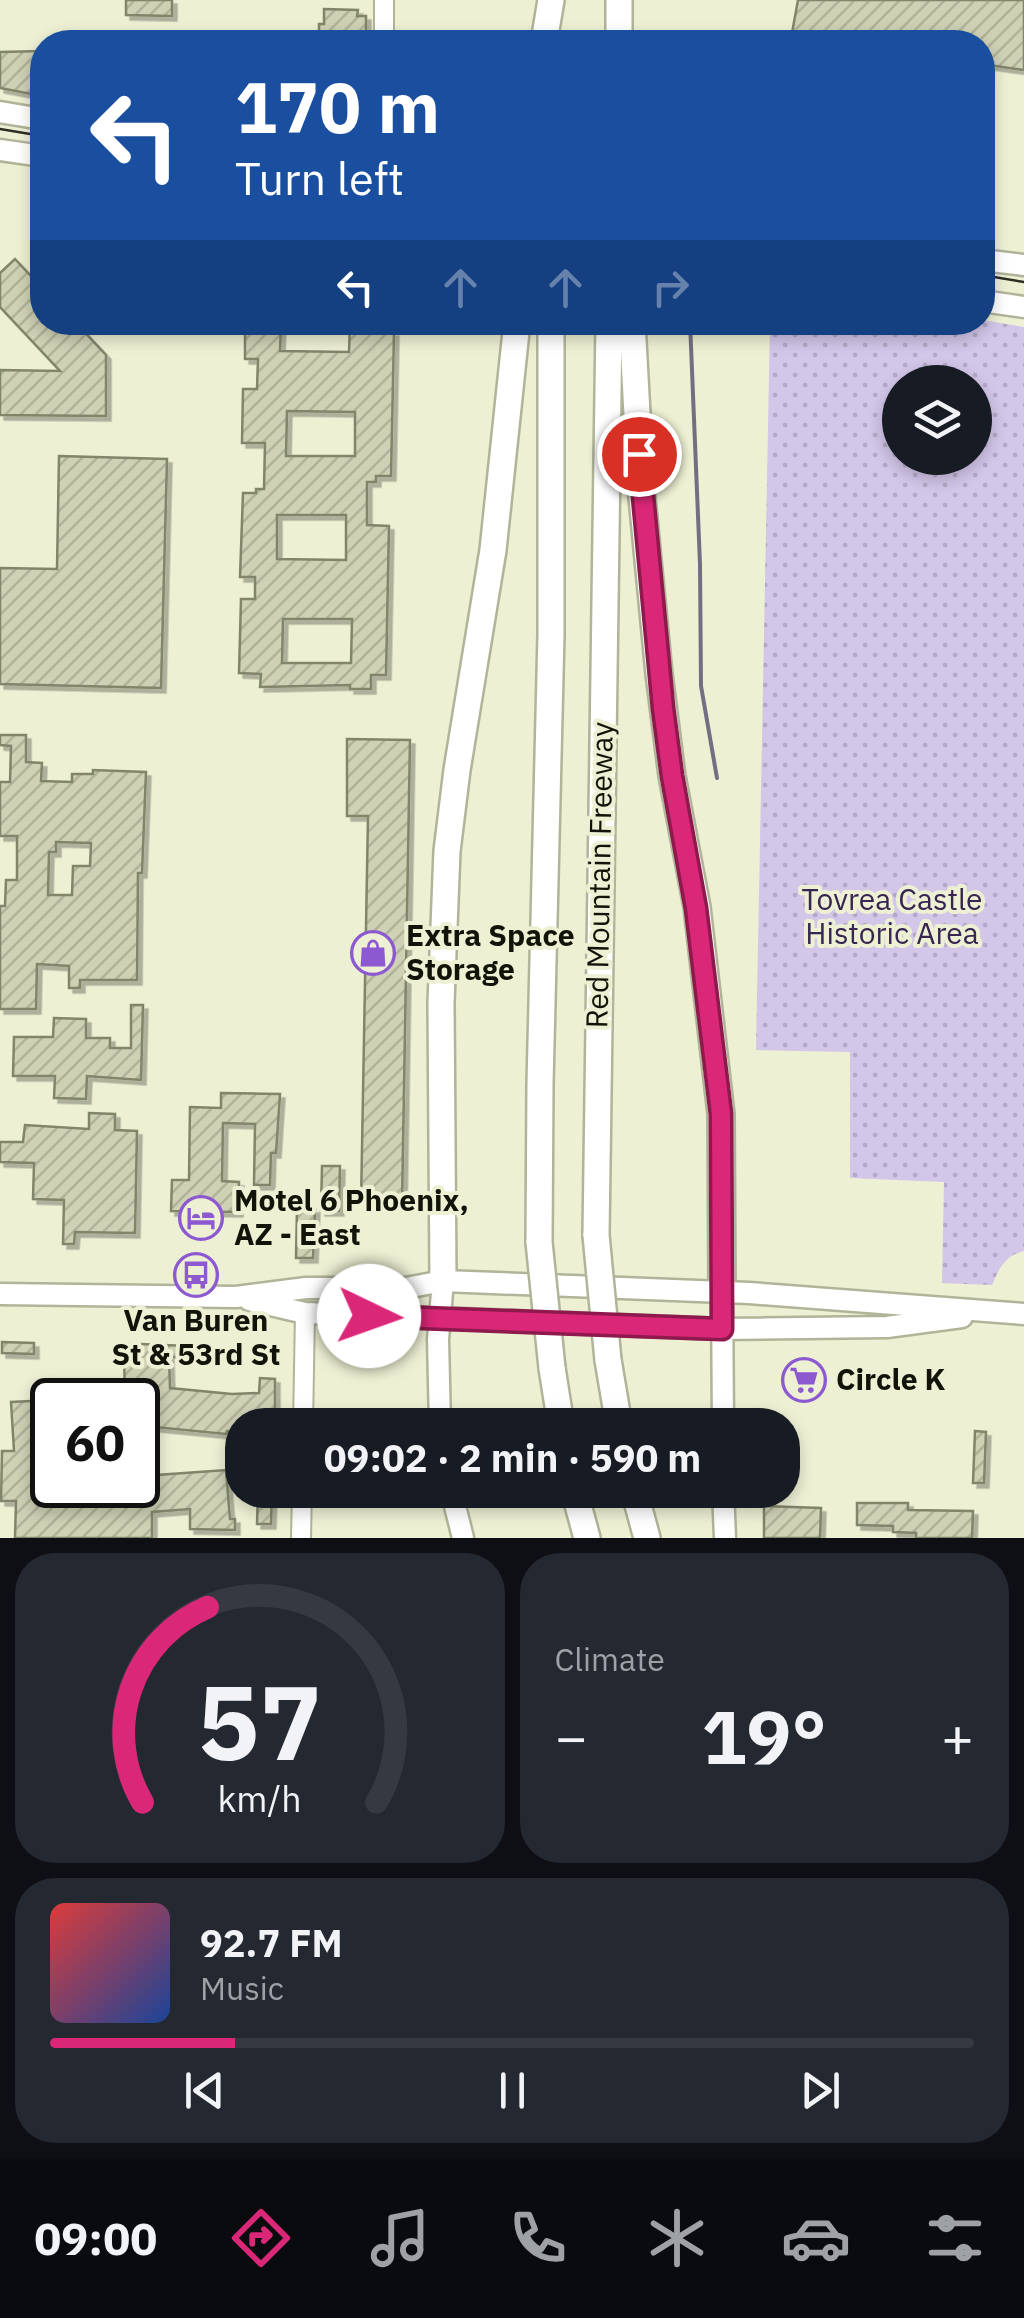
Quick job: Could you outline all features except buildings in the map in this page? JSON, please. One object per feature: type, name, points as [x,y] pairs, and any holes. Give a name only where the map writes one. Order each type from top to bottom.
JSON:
[{"type":"highway","points":[[547,30],[553,0]]},
{"type":"highway","points":[[553,0],[554,30]]},
{"type":"highway","points":[[618,30],[619,0]]},
{"type":"highway","points":[[443,1282],[442,1003],[446,870],[457,770],[493,550],[515,335]]},
{"type":"highway","name":"Red Mountain Freeway","points":[[550,335],[551,634],[540,1242],[558,1408]]},
{"type":"highway","name":"Red Mountain Freeway","points":[[609,335],[596,1235],[616,1408]]},
{"type":"highway","points":[[633,335],[641,487],[659,674],[672,776],[696,908],[721,1114],[722,1291]]},
{"type":"highway","points":[[579,1508],[587,1538]]},
{"type":"highway","points":[[639,1508],[647,1538]]},
{"type":"main road","points":[[0,112],[30,117]]},
{"type":"main road","points":[[0,150],[30,154]]},
{"type":"main road","points":[[995,262],[1024,265]]},
{"type":"main road","points":[[995,303],[1024,306]]},
{"type":"main road","points":[[440,1408],[438,1320],[443,1282]]},
{"type":"main road","points":[[0,1294],[236,1297],[306,1288],[406,1288],[443,1282],[722,1291],[1024,1314]]},
{"type":"main road","points":[[722,1291],[723,1408]]},
{"type":"main road","points":[[236,1297],[305,1313],[722,1329],[887,1327],[994,1313]]},
{"type":"main road","points":[[456,1508],[463,1538]]},
{"type":"main road","points":[[724,1508],[725,1538]]},
{"type":"street","points":[[384,0],[384,30]]},
{"type":"street","points":[[303,1408],[305,1313]]},
{"type":"street","points":[[302,1508],[302,1538]]},
{"type":"green space","name":"Tovrea Castle Historic Area","points":[[995,322],[1024,327],[1024,1251],[1004,1263],[992,1285],[942,1283],[944,1182],[850,1178],[850,1052],[756,1050],[770,335],[995,335]]},
{"type":"waterway","points":[[691,335],[701,686],[717,778]]},
{"type":"tram line","points":[[0,129],[30,134]]},
{"type":"tram line","points":[[995,277],[1024,282]]},
{"type":"place","name":"Extra Space Storage","points":[[373,953]]},
{"type":"place","name":"Motel 6 Phoenix, AZ - East","points":[[201,1218]]},
{"type":"place","name":"Van Buren St & 53rd St","points":[[196,1275]]},
{"type":"place","name":"Circle K","points":[[804,1380]]},
{"type":"route","points":[[369,1316],[722,1329],[721,1114],[696,908],[663,708],[639,454]]}]
